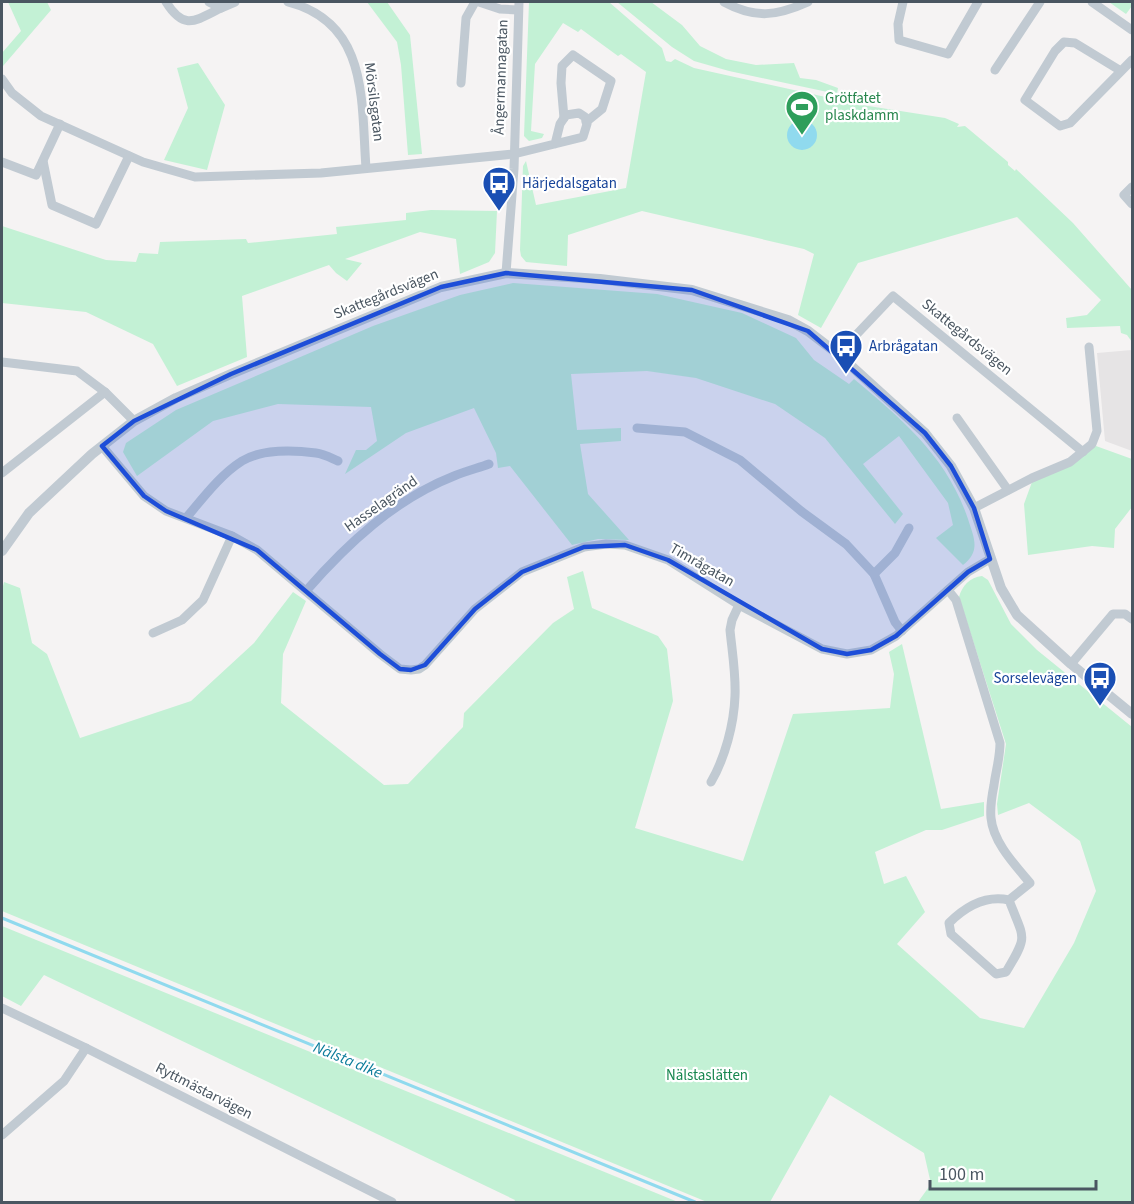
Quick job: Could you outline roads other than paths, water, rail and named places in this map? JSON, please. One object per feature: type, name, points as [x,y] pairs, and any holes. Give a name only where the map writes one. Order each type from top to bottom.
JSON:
[{"type":"street","points":[[166,2],[174,14],[183,20],[195,21],[235,2]]},
{"type":"street","points":[[209,2],[220,8]]},
{"type":"street","name":"Mörsilsgatan","points":[[288,2],[308,7],[328,21],[352,54],[359,76],[366,168]]},
{"type":"street","points":[[460,82],[466,18],[477,2],[500,9],[519,6]]},
{"type":"street","points":[[724,2],[760,15],[790,10],[808,2]]},
{"type":"street","points":[[903,2],[898,24],[899,40],[948,54],[978,2]]},
{"type":"street","points":[[995,70],[1040,2]]},
{"type":"street","points":[[1092,2],[1132,30]]},
{"type":"street","name":"Ångermannagatan","points":[[506,273],[514,154],[519,6]]},
{"type":"street","points":[[1121,71],[1075,43],[1064,42],[1055,51],[1025,100],[1060,126],[1070,123],[1132,60]]},
{"type":"street","name":"Ångermannagatan","points":[[514,154],[555,144],[583,137],[586,122],[602,109],[611,81],[573,55],[562,66],[564,118],[555,144]]},
{"type":"street","points":[[2,79],[12,93],[41,116],[129,156],[195,177],[321,174],[514,154]]},
{"type":"street","points":[[564,118],[566,115],[579,113],[585,117],[586,122]]},
{"type":"street","points":[[2,162],[36,175],[60,124]]},
{"type":"street","points":[[43,161],[52,205],[96,224],[129,156]]},
{"type":"street","points":[[1132,187],[1124,195],[1132,204]]},
{"type":"street","name":"Skattegårdsvägen","points":[[2,552],[29,513],[102,446],[134,421],[176,398],[441,287],[506,273],[600,279],[692,290],[788,320],[808,332],[838,354],[925,433],[951,466],[974,508],[1001,588],[1017,615],[1071,664],[1132,714]]},
{"type":"street","name":"Skattegårdsvägen","points":[[838,354],[893,296],[1083,452]]},
{"type":"street","points":[[974,508],[1070,462],[1092,444],[1097,431],[1089,347]]},
{"type":"street","points":[[2,362],[77,372],[105,392],[134,421]]},
{"type":"street","points":[[2,474],[105,392]]},
{"type":"street","points":[[957,418],[1008,490]]},
{"type":"street","points":[[637,428],[685,432],[740,460],[801,511],[846,544],[874,574],[895,622],[902,631]]},
{"type":"street","name":"Timrågatan","points":[[102,446],[144,496],[166,511],[232,536],[257,550],[400,669],[411,670],[425,665],[475,609],[522,572],[584,547],[606,544],[625,545],[668,560],[739,605],[822,649],[847,654],[871,650],[896,636],[968,572],[990,559]]},
{"type":"street","points":[[186,518],[222,477],[243,460],[278,452],[318,453],[338,461]]},
{"type":"street","name":"Hasselagränd","points":[[306,591],[337,555],[377,522],[414,496],[453,476],[489,464]]},
{"type":"street","points":[[874,574],[895,553],[909,528]]},
{"type":"street","points":[[153,633],[182,620],[203,600],[232,536]]},
{"type":"street","points":[[948,590],[956,600],[1000,743],[1000,759],[994,784],[991,820],[1010,860],[1030,883],[1009,900],[997,898],[982,900],[959,913],[950,923],[951,934],[996,974],[1006,972],[1022,945],[1023,933],[1009,900]]},
{"type":"street","points":[[711,782],[718,770],[733,719],[735,695],[730,630],[739,605]]},
{"type":"street","points":[[1071,664],[1113,614],[1125,614],[1132,619]]},
{"type":"street","name":"Ryttmästarvägen","points":[[2,1008],[86,1048],[377,1199],[392,1203]]},
{"type":"street","points":[[2,1135],[64,1081],[86,1048]]},
{"type":"water","name":"Grötfatet plaskdamm","points":[[802,120],[812,125],[817,135],[812,145],[802,150],[792,145],[787,135],[792,125]]},
{"type":"waterway","name":"Nälsta dike","points":[[2,918],[695,1202]]},
{"type":"place","name":"Grötfatet plaskdamm","points":[[802,136]]},
{"type":"place","name":"Härjedalsgatan","points":[[499,212]]},
{"type":"place","name":"Arbrågatan","points":[[846,375]]},
{"type":"place","name":"Sorselevägen","points":[[1100,707]]},
{"type":"park label","name":"Nälstaslätten","points":[[707,1075]]}]
